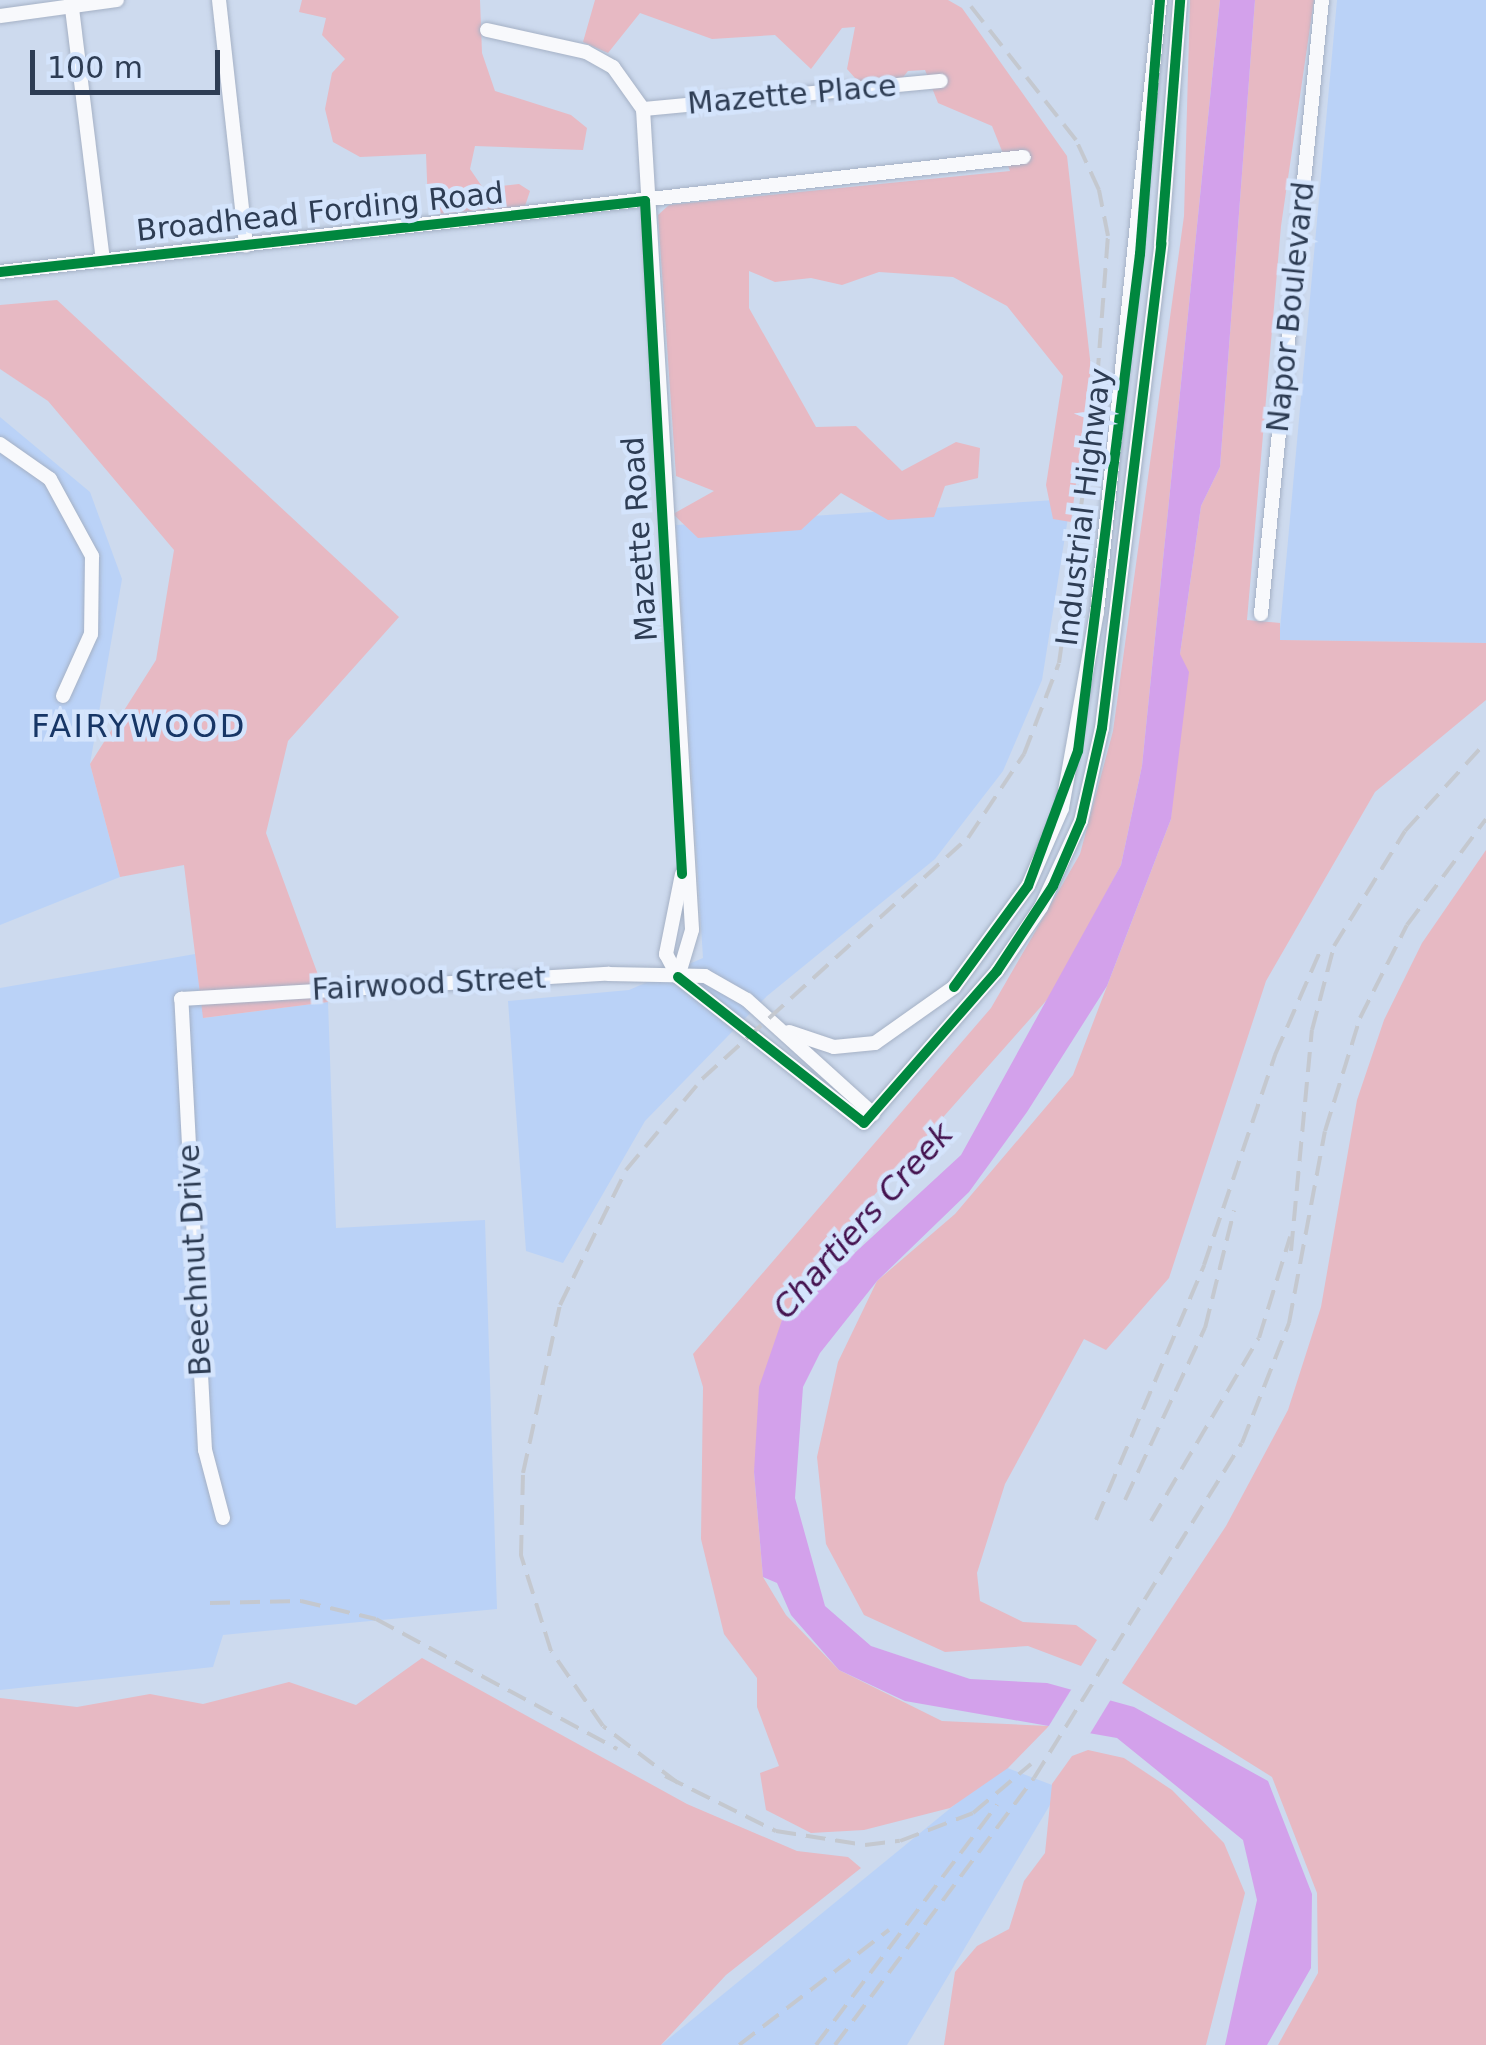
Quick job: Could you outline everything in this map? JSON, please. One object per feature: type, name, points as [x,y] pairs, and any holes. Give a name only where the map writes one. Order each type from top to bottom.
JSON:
[{"type":"street","points":[[0,16],[71,3],[118,0]]},
{"type":"street","points":[[219,0],[246,246]]},
{"type":"street","name":"Industrial Highway","points":[[775,1025],[820,1046],[863,1046],[904,1028],[954,986],[1040,862],[1078,751],[1140,254],[1160,0]]},
{"type":"street","name":"Industrial Highway","points":[[869,1118],[1022,937],[1088,799],[1161,244],[1180,0]]},
{"type":"street","name":"Napor Boulevard","points":[[1262,614],[1322,0]]},
{"type":"street","points":[[71,3],[103,261]]},
{"type":"street","points":[[487,30],[586,52],[613,67],[643,109]]},
{"type":"street","name":"Mazette Place","points":[[643,109],[942,80]]},
{"type":"street","name":"Mazette Road","points":[[643,109],[644,201],[682,874],[691,951],[678,978]]},
{"type":"street","name":"Broadhead Fording Road","points":[[0,272],[1024,157]]},
{"type":"street","points":[[0,444],[50,479],[92,556],[91,634],[63,696]]},
{"type":"street","name":"Mazette Road","points":[[678,978],[666,954],[682,874]]},
{"type":"street","name":"Fairwood Street","points":[[180,999],[608,974],[716,981],[775,1025],[869,1118]]},
{"type":"street","points":[[678,978],[869,1118]]},
{"type":"street","name":"Beechnut Drive","points":[[180,999],[205,1450],[223,1518]]},
{"type":"shaded area","points":[[302,0],[480,0],[482,53],[495,91],[571,115],[587,128],[583,150],[475,146],[470,169],[483,188],[519,184],[530,191],[525,206],[438,214],[428,205],[426,154],[360,157],[333,142],[325,109],[332,73],[345,59],[322,35],[326,18],[299,12]]},
{"type":"shaded area","points":[[595,0],[948,0],[962,8],[1067,156],[1091,368],[1071,522],[1053,519],[1046,485],[1063,376],[1007,306],[953,277],[879,272],[842,285],[811,278],[775,282],[749,271],[749,308],[816,427],[856,426],[902,471],[956,442],[980,448],[978,478],[945,486],[934,517],[888,520],[841,493],[801,530],[698,538],[673,514],[714,491],[676,476],[658,215],[669,205],[1010,171],[992,126],[938,103],[925,70],[908,71],[888,96],[872,97],[847,69],[855,27],[842,28],[811,69],[775,35],[712,39],[640,13],[608,53],[583,42]]},
{"type":"shaded area","points":[[1190,0],[1220,0],[1142,766],[1121,865],[1053,993],[823,1253],[782,1320],[754,1472],[763,1577],[786,1615],[839,1670],[942,1721],[1049,1726],[1008,1768],[950,1808],[864,1830],[811,1833],[766,1810],[760,1773],[779,1766],[757,1707],[757,1678],[724,1634],[701,1539],[703,1387],[693,1354],[991,1008],[1080,854],[1113,731],[1184,216]]},
{"type":"shaded area","points":[[1220,0],[1255,0],[1220,467],[1201,506],[1180,654],[1189,672],[1171,819],[1107,986],[1027,1112],[969,1192],[877,1281],[820,1353],[803,1387],[795,1498],[825,1606],[871,1646],[970,1679],[1047,1683],[1134,1707],[1268,1781],[1312,1894],[1311,1968],[1267,2045],[1225,2045],[1257,1900],[1243,1840],[1117,1738],[905,1701],[839,1670],[791,1615],[777,1583],[763,1577],[754,1472],[759,1387],[782,1320],[961,1155],[1121,865],[1142,766]]},
{"type":"shaded area","points":[[1255,0],[1314,0],[1281,226],[1247,620],[1280,623],[1280,640],[1486,643],[1486,700],[1375,792],[1266,981],[1169,1278],[1106,1350],[1084,1339],[1005,1484],[977,1573],[980,1601],[1023,1622],[1076,1625],[1097,1640],[1081,1666],[1028,1646],[945,1652],[864,1615],[826,1544],[817,1457],[838,1362],[877,1281],[955,1214],[1073,1075],[1171,819],[1180,654],[1201,506],[1220,467]]},
{"type":"shaded area","points":[[1337,0],[1486,0],[1486,643],[1279,640]]},
{"type":"shaded area","points":[[57,300],[399,617],[288,741],[266,833],[328,1002],[203,1018],[184,865],[120,877],[90,764],[156,660],[174,550],[48,401],[0,369],[0,305]]},
{"type":"shaded area","points":[[0,417],[90,492],[122,579],[90,764],[120,877],[0,925]]},
{"type":"shaded area","points":[[1071,499],[1042,680],[1003,771],[935,859],[767,996],[645,1121],[563,1263],[526,1251],[508,1001],[629,990],[703,958],[676,525]]},
{"type":"shaded area","points":[[1486,850],[1486,2045],[1278,2045],[1318,1973],[1317,1893],[1272,1777],[1122,1683],[1226,1526],[1288,1410],[1321,1307],[1357,1100],[1384,1020],[1422,943]]},
{"type":"shaded area","points":[[195,954],[204,1018],[328,1002],[336,1228],[485,1220],[497,1609],[223,1635],[213,1667],[0,1690],[0,988]]},
{"type":"shaded area","points":[[422,1658],[687,1804],[797,1851],[848,1857],[861,1868],[726,1975],[661,2045],[0,2045],[0,1698],[77,1707],[150,1694],[203,1704],[289,1682],[356,1705]]},
{"type":"shaded area","points":[[1088,1750],[1124,1758],[1172,1790],[1224,1843],[1245,1893],[1206,2045],[944,2045],[955,1972],[977,1946],[1009,1929],[1024,1881],[1045,1853],[1052,1784],[1072,1756]]},
{"type":"shaded area","points":[[1002,1766],[1060,1788],[907,2045],[661,2045]]},
{"type":"pier","points":[[1074,1685],[1113,1696],[1088,1737],[1047,1729]]},
{"type":"railway","points":[[678,1783],[603,1726],[551,1651],[521,1555],[523,1473],[560,1305],[626,1170],[702,1079],[968,838],[1024,754],[1059,663],[1095,408],[1108,236],[1099,190],[1076,140],[966,0]]},
{"type":"railway","points":[[1291,1251],[1312,1030],[1334,946],[1405,831],[1486,742]]},
{"type":"railway","points":[[835,2045],[1034,1778],[1242,1443],[1289,1323],[1325,1131],[1360,1018],[1407,925],[1486,819]]},
{"type":"railway","points":[[1096,1520],[1204,1265],[1275,1055],[1322,947]]},
{"type":"railway","points":[[1125,1500],[1205,1328],[1234,1211]]},
{"type":"railway","points":[[1151,1521],[1259,1338],[1290,1237]]},
{"type":"railway","points":[[210,1603],[301,1601],[376,1619],[617,1749]]},
{"type":"railway","points":[[665,1776],[776,1831],[865,1845],[900,1841],[973,1813],[1031,1764]]},
{"type":"railway","points":[[816,2045],[997,1805]]},
{"type":"railway","points":[[739,2045],[889,1930]]},
{"type":"cycle path","points":[[954,987],[1028,886],[1078,751],[1140,254],[1160,0]]},
{"type":"cycle path","points":[[678,977],[864,1123],[997,971],[1053,886],[1081,821],[1102,728],[1161,244],[1180,0]]},
{"type":"cycle path","points":[[0,272],[645,201],[682,874]]},
{"type":"district","name":"FAIRYWOOD","points":[[139,726]]},
{"type":"water label","name":"Chartiers Creek","points":[[863,1221]]}]
